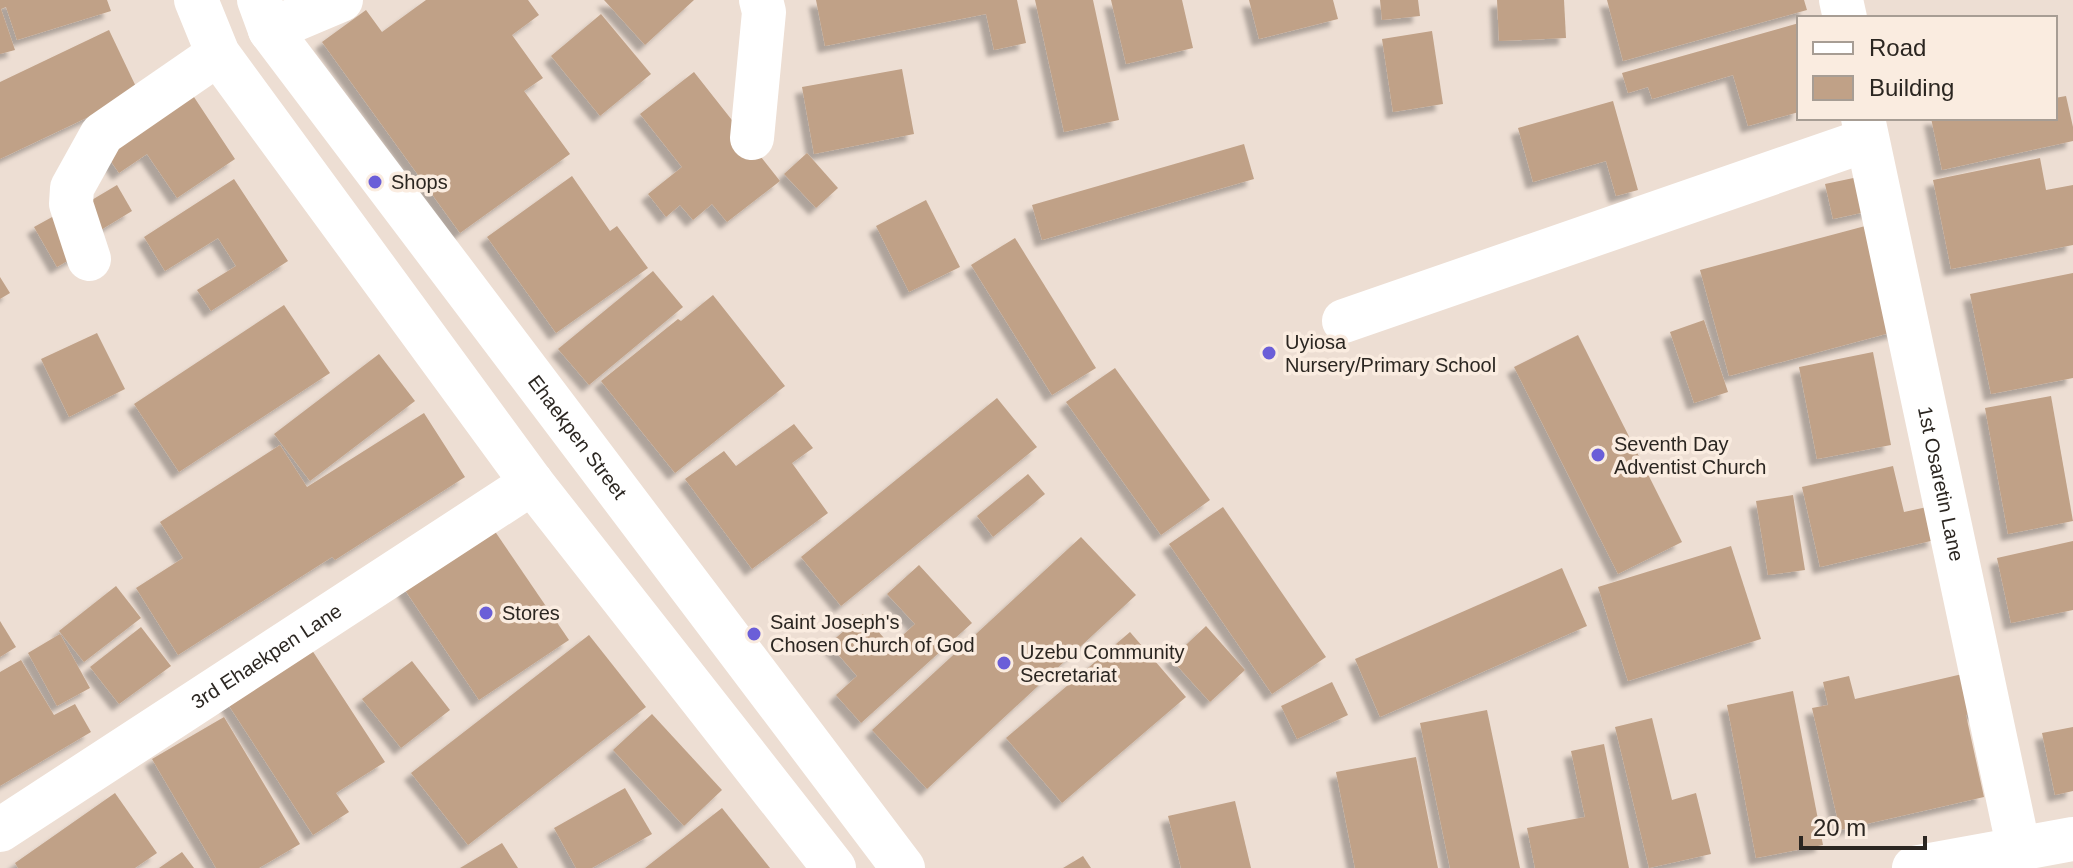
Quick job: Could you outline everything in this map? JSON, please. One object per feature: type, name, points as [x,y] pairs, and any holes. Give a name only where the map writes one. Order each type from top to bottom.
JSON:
[{"type":"street","points":[[196,0],[218,54],[532,483],[834,868]]},
{"type":"street","points":[[265,15],[341,0]]},
{"type":"street","points":[[752,138],[764,12],[761,0]]},
{"type":"street","name":"Ehaekpen Street","points":[[265,15],[903,868]]},
{"type":"street","points":[[89,259],[71,204],[72,188],[102,134],[218,54]]},
{"type":"street","points":[[1344,321],[1865,129]]},
{"type":"street","name":"1st Osaretin Lane","points":[[1865,129],[2019,850]]},
{"type":"street","name":"3rd Ehaekpen Lane","points":[[0,830],[532,483]]},
{"type":"street","points":[[1914,868],[2073,839]]},
{"type":"building","points":[[0,0],[107,0],[111,11],[17,40],[6,7],[1,9],[15,50],[0,54]]},
{"type":"building","points":[[426,0],[528,0],[539,15],[512,35],[543,78],[524,91],[570,154],[460,233],[322,42],[366,10],[382,32]]},
{"type":"building","points":[[604,0],[694,0],[645,45]]},
{"type":"building","points":[[816,0],[1017,0],[1026,43],[994,50],[986,14],[825,46]]},
{"type":"building","points":[[1035,0],[1093,0],[1119,120],[1064,132]]},
{"type":"building","points":[[1111,0],[1182,0],[1193,48],[1126,64]]},
{"type":"building","points":[[1249,0],[1333,0],[1338,19],[1259,39]]},
{"type":"building","points":[[1380,0],[1418,0],[1420,16],[1382,20]]},
{"type":"building","points":[[1497,0],[1564,0],[1566,38],[1499,41]]},
{"type":"building","points":[[1607,0],[1804,0],[1807,10],[1623,61]]},
{"type":"building","points":[[601,14],[651,74],[600,116],[551,56]]},
{"type":"building","points":[[1797,24],[1797,113],[1748,126],[1733,75],[1652,99],[1648,87],[1628,93],[1622,73]]},
{"type":"building","points":[[109,30],[139,93],[0,159],[0,82]]},
{"type":"building","points":[[1432,31],[1443,104],[1393,112],[1382,39]]},
{"type":"building","points":[[902,69],[914,134],[814,154],[802,87]]},
{"type":"building","points":[[694,72],[780,181],[727,222],[712,204],[693,220],[680,205],[666,217],[648,194],[682,167],[640,114]]},
{"type":"building","points":[[188,88],[235,159],[177,198],[147,154],[119,173],[101,147]]},
{"type":"building","points":[[2066,96],[2073,141],[1942,170],[1931,120],[2057,120],[2057,98]]},
{"type":"building","points":[[1613,101],[1638,190],[1616,196],[1606,161],[1533,182],[1518,128]]},
{"type":"building","points":[[1244,144],[1254,179],[1042,240],[1032,205]]},
{"type":"building","points":[[807,153],[838,188],[816,208],[784,174]]},
{"type":"building","points":[[2040,158],[2046,190],[2073,185],[2073,245],[1951,269],[1933,180]]},
{"type":"building","points":[[572,176],[610,231],[617,226],[648,268],[556,333],[487,237]]},
{"type":"building","points":[[1863,176],[1870,211],[1833,219],[1825,184]]},
{"type":"building","points":[[234,179],[288,261],[211,311],[197,290],[236,266],[218,238],[165,271],[144,237]]},
{"type":"building","points":[[117,185],[132,211],[91,236],[75,210]]},
{"type":"building","points":[[926,200],[960,267],[909,292],[876,226]]},
{"type":"building","points":[[63,211],[85,251],[57,267],[34,227]]},
{"type":"building","points":[[1869,225],[1897,331],[1729,376],[1700,270]]},
{"type":"building","points":[[1015,238],[1096,368],[1052,395],[971,265]]},
{"type":"building","points":[[653,271],[683,307],[589,385],[558,349]]},
{"type":"building","points":[[2073,273],[2073,378],[1991,394],[1970,294]]},
{"type":"building","points":[[0,277],[10,293],[0,299]]},
{"type":"building","points":[[713,295],[785,386],[675,473],[601,381]]},
{"type":"building","points":[[284,305],[330,373],[179,472],[134,404]]},
{"type":"building","points":[[1704,320],[1728,392],[1694,403],[1670,332]]},
{"type":"building","points":[[97,333],[125,389],[69,417],[41,359]]},
{"type":"building","name":"Seventh Day Adventist Church","points":[[1578,335],[1682,542],[1618,574],[1514,367]]},
{"type":"building","points":[[1873,352],[1891,445],[1817,459],[1799,367]]},
{"type":"building","points":[[379,354],[415,401],[310,481],[274,434]]},
{"type":"building","points":[[1115,368],[1210,500],[1161,535],[1066,402]]},
{"type":"building","points":[[2051,396],[2073,521],[2008,534],[1985,408]]},
{"type":"building","points":[[997,398],[1037,447],[841,606],[801,557]]},
{"type":"building","points":[[424,413],[465,477],[178,655],[136,588],[183,558],[160,522],[280,445],[307,487]]},
{"type":"building","points":[[794,424],[813,448],[792,463],[828,513],[752,569],[685,479],[724,451],[736,466]]},
{"type":"building","points":[[1893,466],[1904,512],[1927,507],[1935,540],[1820,567],[1802,487]]},
{"type":"building","points":[[1028,474],[1045,494],[993,537],[977,516]]},
{"type":"building","points":[[1793,495],[1805,570],[1768,575],[1756,501]]},
{"type":"building","points":[[1223,507],[1326,657],[1272,694],[1169,544]]},
{"type":"building","name":"Stores","points":[[492,527],[569,640],[479,700],[403,587]]},
{"type":"building","name":"Uzebu Community Secretariat","points":[[1081,537],[1136,595],[927,789],[872,730]]},
{"type":"building","points":[[2073,541],[2073,610],[2011,623],[1997,558]]},
{"type":"building","points":[[1731,546],[1761,639],[1628,681],[1598,587]]},
{"type":"building","points":[[919,565],[972,623],[861,723],[836,695],[857,676],[829,644],[863,614],[891,646],[915,624],[887,594]]},
{"type":"building","points":[[1562,568],[1587,626],[1380,717],[1355,659]]},
{"type":"building","points":[[116,586],[141,618],[84,662],[59,631]]},
{"type":"building","points":[[0,621],[16,647],[0,657]]},
{"type":"building","points":[[1206,626],[1245,670],[1210,702],[1171,659]]},
{"type":"building","points":[[141,627],[171,666],[119,704],[90,667]]},
{"type":"building","points":[[1130,632],[1186,697],[1062,803],[1006,738]]},
{"type":"building","points":[[60,634],[90,688],[57,706],[28,653]]},
{"type":"building","points":[[589,635],[646,707],[468,845],[411,773]]},
{"type":"building","points":[[308,644],[385,762],[336,793],[349,812],[313,835],[224,698]]},
{"type":"building","points":[[21,660],[54,715],[75,704],[91,732],[0,786],[0,672]]},
{"type":"building","points":[[412,661],[450,710],[401,748],[362,699]]},
{"type":"building","points":[[1971,672],[1980,712],[1966,715],[1984,797],[1840,830],[1812,708],[1828,705],[1823,682],[1849,676],[1855,699]]},
{"type":"building","points":[[1332,682],[1348,715],[1297,739],[1281,706]]},
{"type":"building","points":[[1793,691],[1823,845],[1756,858],[1727,705]]},
{"type":"building","points":[[1487,710],[1520,868],[1450,868],[1420,723]]},
{"type":"building","points":[[652,714],[722,790],[684,826],[613,750]]},
{"type":"building","points":[[224,717],[300,844],[259,868],[216,868],[152,759]]},
{"type":"building","points":[[1652,718],[1672,800],[1696,793],[1711,854],[1649,868],[1615,727]]},
{"type":"building","points":[[2073,727],[2073,791],[2055,795],[2042,733]]},
{"type":"building","points":[[1604,744],[1629,868],[1535,868],[1527,828],[1585,817],[1571,751]]},
{"type":"building","points":[[1416,757],[1438,868],[1355,868],[1336,772]]},
{"type":"building","points":[[625,788],[652,834],[592,868],[576,868],[554,828]]},
{"type":"building","points":[[115,793],[157,853],[135,868],[18,868],[15,863]]},
{"type":"building","points":[[1235,801],[1251,868],[1181,868],[1168,816]]},
{"type":"building","points":[[722,808],[770,868],[645,868]]},
{"type":"building","points":[[502,843],[518,868],[460,868]]},
{"type":"building","points":[[182,852],[194,868],[159,868]]},
{"type":"building","points":[[1083,856],[1091,868],[1063,868]]},
{"type":"place","name":"Shops","points":[[375,182]]},
{"type":"place","name":"Uyiosa Nursery/Primary School","points":[[1269,353]]},
{"type":"place","name":"Seventh Day Adventist Church","points":[[1598,455]]},
{"type":"place","name":"Stores","points":[[486,613]]},
{"type":"place","name":"Saint Joseph's Chosen Church of God","points":[[754,634]]},
{"type":"place","name":"Uzebu Community Secretariat","points":[[1004,663]]}]
